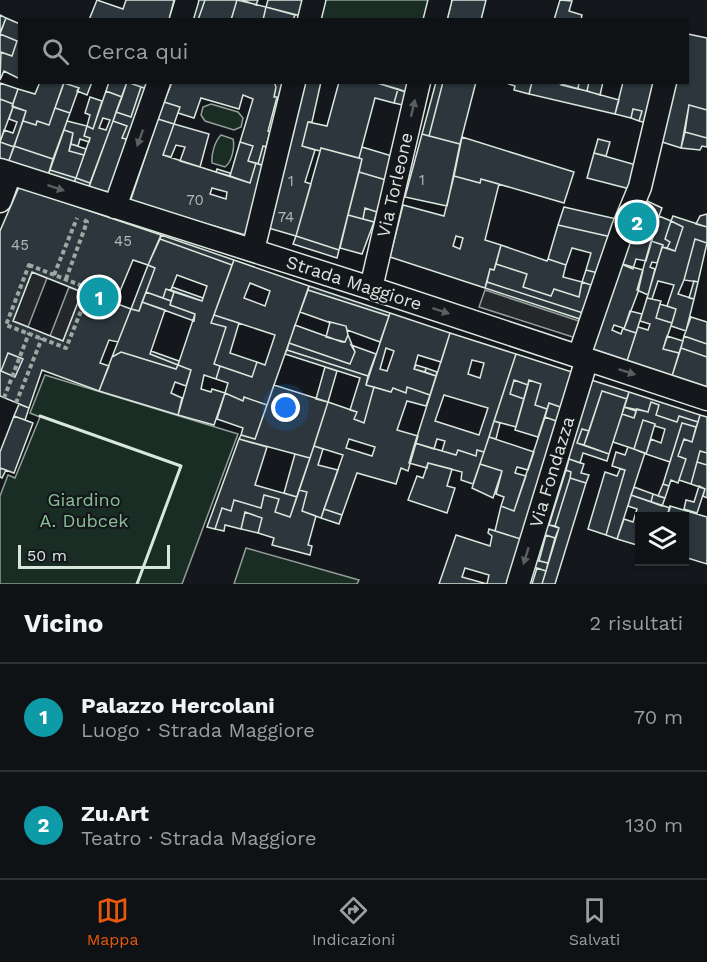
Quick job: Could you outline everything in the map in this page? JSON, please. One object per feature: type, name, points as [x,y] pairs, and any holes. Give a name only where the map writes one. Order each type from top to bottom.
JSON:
[{"type":"street","points":[[182,18],[187,0]]},
{"type":"street","points":[[310,18],[314,0]]},
{"type":"street","points":[[436,18],[440,0]]},
{"type":"street","points":[[115,207],[158,84]]},
{"type":"street","points":[[253,250],[294,84]]},
{"type":"street","name":"Via Torleone","points":[[371,288],[419,84]]},
{"type":"street","name":"Via Fondazza","points":[[518,584],[583,358],[623,228],[640,187],[665,84]]},
{"type":"street","points":[[0,201],[5,172]]},
{"type":"street","name":"Strada Maggiore","points":[[5,172],[371,288],[707,399]]},
{"type":"path","points":[[54,275],[76,217],[82,219],[87,222],[66,279]]},
{"type":"path","points":[[30,265],[66,279],[90,289],[66,348],[6,325],[30,265]]},
{"type":"path","points":[[3,398],[28,333]]},
{"type":"path","points":[[16,403],[42,338]]},
{"type":"green space","points":[[322,0],[432,0],[427,18],[318,18]]},
{"type":"green space","points":[[211,104],[238,112],[243,118],[241,127],[234,130],[205,121],[201,115],[203,107]]},
{"type":"green space","points":[[221,135],[233,139],[234,142],[231,158],[225,167],[212,163],[214,148]]},
{"type":"green space","name":"Giardino A. Dubcek","points":[[45,375],[238,434],[182,584],[0,584],[0,496],[8,475],[15,478],[40,417],[30,413]]},
{"type":"green space","points":[[246,548],[359,580],[357,584],[234,584]]},
{"type":"shaded area","points":[[32,272],[47,278],[28,327],[13,321]]},
{"type":"shaded area","points":[[69,287],[82,292],[63,341],[50,336]]},
{"type":"shaded area","points":[[485,290],[582,322],[576,338],[479,307]]},
{"type":"building","points":[[97,0],[123,9],[126,0],[174,0],[170,18],[90,18]]},
{"type":"building","points":[[198,0],[205,0],[199,18],[193,18]]},
{"type":"building","points":[[205,0],[237,0],[232,18],[199,18]]},
{"type":"building","points":[[237,0],[266,7],[263,18],[232,18]]},
{"type":"building","points":[[242,0],[258,0],[256,5]]},
{"type":"building","points":[[268,0],[306,0],[301,16],[266,7]]},
{"type":"building","points":[[452,0],[486,0],[482,18],[448,18]]},
{"type":"building","points":[[560,0],[572,1],[569,11],[582,15],[581,18],[555,18]]},
{"type":"building","points":[[266,7],[295,15],[294,18],[263,18]]},
{"type":"building","points":[[0,15],[6,18],[0,33]]},
{"type":"building","points":[[6,18],[18,23],[18,78],[4,71],[0,80],[1,52],[12,56],[17,41],[0,34]]},
{"type":"building","points":[[0,34],[17,41],[12,56],[0,52]]},
{"type":"building","points":[[689,34],[707,38],[707,110],[689,105],[681,148],[662,142],[676,84],[689,84]]},
{"type":"building","points":[[0,83],[18,89],[13,104],[0,99]]},
{"type":"building","points":[[39,84],[63,84],[49,125],[37,121],[36,125],[23,121],[26,111],[12,106],[18,89],[35,94]]},
{"type":"building","points":[[64,84],[79,88],[70,113],[55,108]]},
{"type":"building","points":[[67,84],[91,84],[87,95],[77,91],[79,88]]},
{"type":"building","points":[[108,84],[126,84],[122,97],[106,91]]},
{"type":"building","points":[[126,84],[141,87],[131,117],[116,112]]},
{"type":"building","points":[[133,84],[148,84],[147,89]]},
{"type":"building","points":[[171,84],[275,84],[274,97],[277,97],[266,147],[263,146],[258,164],[248,161],[253,146],[240,142],[253,99],[243,95],[239,109],[201,98],[194,118],[178,113],[180,107],[164,102]]},
{"type":"building","points":[[275,84],[285,84],[270,168],[258,164],[270,132],[268,131],[277,97],[274,97]]},
{"type":"building","points":[[301,84],[321,84],[312,122],[308,122],[302,146],[315,150],[305,182],[311,184],[296,236],[265,227]]},
{"type":"building","points":[[338,84],[381,84],[398,89],[394,103],[375,98],[359,158],[321,148],[320,151],[302,146],[308,122],[327,126]]},
{"type":"building","points":[[380,84],[411,84],[409,93]]},
{"type":"building","points":[[435,84],[442,84],[429,136],[422,134]]},
{"type":"building","points":[[442,84],[475,84],[460,144],[429,136]]},
{"type":"building","points":[[509,84],[532,84],[529,94],[514,90],[515,86]]},
{"type":"building","points":[[532,84],[561,84],[619,100],[615,114],[529,94]]},
{"type":"building","points":[[561,84],[579,84],[578,89]]},
{"type":"building","points":[[579,84],[589,84],[587,91],[578,89]]},
{"type":"building","points":[[589,84],[603,84],[600,95],[587,91]]},
{"type":"building","points":[[622,84],[656,84],[647,123],[639,121],[642,111],[633,109],[631,118],[615,114]]},
{"type":"building","points":[[141,87],[147,89],[130,140],[122,138],[127,126],[113,121],[116,112],[131,117]]},
{"type":"building","points":[[398,89],[409,93],[407,106],[394,103]]},
{"type":"building","points":[[106,91],[122,97],[90,183],[76,178],[90,138],[84,136],[87,126],[93,129]],"holes":[[[103,118],[110,120],[106,130],[99,128]]]},
{"type":"building","points":[[90,97],[102,101],[93,129],[87,126],[90,115],[85,113]]},
{"type":"building","points":[[0,99],[13,104],[13,107],[0,142]]},
{"type":"building","points":[[164,102],[180,107],[174,124],[158,119]]},
{"type":"building","points":[[689,105],[707,110],[707,138],[685,132]]},
{"type":"building","points":[[13,107],[26,111],[14,147],[0,142],[4,130],[13,133],[17,122],[9,119]]},
{"type":"building","points":[[55,108],[70,113],[53,159],[14,146],[23,121],[36,125],[37,121],[49,125]]},
{"type":"building","points":[[633,109],[642,111],[639,121],[631,118]]},
{"type":"building","points":[[158,119],[174,124],[163,155],[250,183],[256,163],[270,168],[249,236],[130,202]],"holes":[[[212,188],[227,192],[226,199],[210,194]]]},
{"type":"building","points":[[67,121],[87,126],[84,136],[90,138],[89,142],[80,139],[78,146],[71,144],[73,133],[64,130]]},
{"type":"building","points":[[113,121],[127,126],[122,138],[130,140],[112,193],[89,187]]},
{"type":"building","points":[[174,124],[209,134],[200,167],[180,161],[185,147],[176,145],[171,157],[163,155]]},
{"type":"building","points":[[64,130],[73,133],[69,151],[84,155],[76,178],[50,170]]},
{"type":"building","points":[[685,132],[707,138],[707,147],[702,146],[700,150],[681,148]]},
{"type":"building","points":[[422,134],[460,144],[447,206],[405,197]]},
{"type":"building","points":[[462,137],[574,172],[564,203],[481,179],[480,183],[454,176]]},
{"type":"building","points":[[598,139],[610,142],[606,156],[594,153]]},
{"type":"building","points":[[0,142],[14,147],[8,163],[0,160]]},
{"type":"building","points":[[240,142],[253,146],[248,161],[256,163],[250,183],[230,176]]},
{"type":"building","points":[[71,144],[86,149],[84,155],[69,151]]},
{"type":"building","points":[[14,146],[53,159],[48,175],[8,163]]},
{"type":"building","points":[[362,147],[392,156],[386,180],[359,172]]},
{"type":"building","points":[[321,148],[362,159],[339,250],[296,236]]},
{"type":"building","points":[[594,153],[636,165],[630,189],[587,178]]},
{"type":"building","points":[[217,169],[230,173],[230,176],[216,172]]},
{"type":"building","points":[[50,170],[76,178],[74,182],[48,175]]},
{"type":"building","points":[[359,172],[386,180],[377,212],[365,208],[363,219],[348,215]]},
{"type":"building","points":[[454,176],[480,183],[481,179],[499,184],[485,240],[501,245],[494,270],[490,269],[485,288],[390,257],[403,205],[444,216]],"holes":[[[456,236],[463,238],[460,249],[453,246]]]},
{"type":"building","points":[[76,178],[90,183],[89,187],[74,182]]},
{"type":"building","points":[[19,187],[161,235],[148,265],[133,260],[115,303],[131,309],[118,342],[109,340],[100,363],[109,366],[99,391],[42,370],[29,408],[0,396],[0,231]],"holes":[[[32,272],[82,292],[63,341],[13,321]],[[8,353],[23,359],[15,377],[1,371]]]},
{"type":"building","points":[[645,200],[662,208],[659,216],[642,209]]},
{"type":"building","points":[[564,207],[621,220],[616,238],[558,225]]},
{"type":"building","points":[[365,208],[377,212],[374,222],[363,219]]},
{"type":"building","points":[[642,209],[659,216],[646,261],[636,259],[633,269],[619,263]]},
{"type":"building","points":[[707,214],[707,227],[696,224],[700,216]]},
{"type":"building","points":[[348,215],[374,222],[362,254],[340,248]]},
{"type":"building","points":[[659,216],[671,221],[665,239],[670,242],[667,248],[651,241]]},
{"type":"building","points":[[673,216],[707,227],[707,243],[695,239],[678,294],[694,299],[686,331],[671,326],[676,309],[667,306],[674,285],[658,281],[652,299],[647,298],[662,247],[675,251],[683,227],[671,221]]},
{"type":"building","points":[[671,221],[683,227],[675,251],[667,248],[670,242],[665,239]]},
{"type":"building","points":[[558,225],[616,238],[602,274],[586,270],[591,253],[572,248],[566,265],[548,259]]},
{"type":"building","points":[[161,235],[234,260],[232,265],[160,239]]},
{"type":"building","points":[[296,236],[339,250],[337,258],[293,244]]},
{"type":"building","points":[[160,239],[232,265],[211,323],[226,327],[214,364],[220,366],[216,379],[204,375],[201,389],[211,392],[212,389],[225,393],[214,425],[178,415],[191,370],[178,365],[195,314],[170,305],[174,292],[202,301],[207,286],[177,275],[171,290],[166,289],[163,298],[146,292],[155,268],[148,265]]},
{"type":"building","points":[[695,239],[707,243],[698,282],[684,280]]},
{"type":"building","points":[[651,241],[663,245],[657,263],[652,262],[650,267],[655,269],[648,295],[637,290]]},
{"type":"building","points":[[501,245],[566,265],[563,277],[582,282],[579,297],[554,289],[551,296],[523,287],[527,274],[496,264]]},
{"type":"building","points":[[234,260],[309,286],[267,405],[244,397],[243,401],[225,393],[228,383],[216,379],[220,366],[252,377],[257,362],[265,365],[275,335],[214,315]],"holes":[[[250,283],[270,291],[265,306],[244,298]]]},
{"type":"building","points":[[619,263],[643,270],[638,292],[624,329],[636,333],[627,361],[592,349]],"holes":[[[614,325],[623,328],[621,334],[612,330]]]},
{"type":"building","points":[[496,264],[527,274],[523,287],[551,296],[554,289],[579,297],[582,282],[591,285],[583,313],[487,282],[490,269],[494,270]]},
{"type":"building","points":[[148,265],[155,268],[139,311],[131,309]]},
{"type":"building","points":[[586,270],[602,274],[586,321],[485,288],[487,282],[583,313],[591,285],[582,282]]},
{"type":"building","points":[[694,281],[698,282],[694,299],[689,298]]},
{"type":"building","points":[[309,286],[390,313],[389,316],[308,290]]},
{"type":"building","points":[[172,287],[203,298],[202,301],[171,290]]},
{"type":"building","points":[[166,289],[174,292],[171,301],[163,298]]},
{"type":"building","points":[[308,290],[389,316],[380,342],[347,330],[346,326],[300,312]]},
{"type":"building","points":[[146,292],[171,301],[170,305],[195,314],[194,321],[142,302]]},
{"type":"building","points":[[647,298],[661,301],[656,318],[672,323],[663,349],[679,353],[672,376],[627,361],[638,327],[648,330],[650,324],[640,321]]},
{"type":"building","points":[[142,302],[165,310],[150,354],[178,365],[176,369],[121,352],[112,357],[131,309],[139,311]]},
{"type":"building","points":[[660,304],[676,309],[672,323],[656,318]]},
{"type":"building","points":[[630,311],[642,314],[636,333],[624,329]]},
{"type":"building","points":[[390,313],[450,333],[441,362],[418,355],[414,369],[436,376],[430,395],[407,387],[406,393],[393,388],[391,392],[366,385]],"holes":[[[386,348],[394,351],[387,371],[380,369]]]},
{"type":"building","points":[[214,315],[239,323],[230,353],[257,362],[252,377],[214,364],[226,327],[211,323]]},
{"type":"building","points":[[691,317],[707,322],[707,344],[684,336]]},
{"type":"building","points":[[330,322],[346,326],[348,335],[345,342],[326,337]]},
{"type":"building","points":[[295,325],[342,342],[345,342],[348,335],[355,352],[350,364],[289,343]]},
{"type":"building","points":[[450,333],[516,354],[484,452],[477,450],[476,456],[458,450],[456,455],[442,451],[445,441],[437,439],[434,449],[415,443]],"holes":[[[472,360],[484,363],[480,378],[468,374]],[[444,395],[488,408],[479,435],[435,421]]]},
{"type":"building","points":[[667,336],[683,341],[679,353],[663,349]]},
{"type":"building","points":[[684,336],[707,344],[707,357],[681,348]]},
{"type":"building","points":[[289,343],[350,364],[355,352],[351,345],[376,354],[368,376],[287,350]]},
{"type":"building","points":[[681,348],[707,357],[707,388],[672,376]]},
{"type":"building","points":[[287,350],[368,376],[366,385],[374,387],[364,423],[354,419],[357,412],[350,410],[360,378],[285,354]]},
{"type":"building","points":[[151,351],[179,361],[178,365],[150,354]]},
{"type":"building","points":[[121,352],[176,369],[178,365],[191,370],[186,386],[175,382],[171,393],[182,398],[178,415],[99,391],[112,357]]},
{"type":"building","points":[[8,353],[23,359],[15,377],[1,371]]},
{"type":"building","points":[[516,354],[578,374],[566,409],[549,403],[547,409],[535,405],[541,384],[529,380],[528,385],[514,380],[510,394],[524,399],[516,427],[494,421]]},
{"type":"building","points":[[416,365],[426,368],[425,372],[414,369]]},
{"type":"building","points":[[325,367],[337,371],[328,402],[316,399]]},
{"type":"building","points":[[426,368],[437,372],[436,376],[425,372]]},
{"type":"building","points":[[588,379],[629,392],[627,399],[602,391],[589,431],[582,429],[577,443],[609,454],[607,461],[583,453],[580,463],[564,457]]},
{"type":"building","points":[[514,380],[528,385],[524,399],[510,394]]},
{"type":"building","points":[[529,380],[541,384],[535,405],[547,409],[538,437],[515,430]]},
{"type":"building","points":[[274,385],[328,402],[310,458],[239,439],[241,435],[255,439]]},
{"type":"building","points":[[374,387],[391,392],[393,388],[406,393],[407,387],[430,395],[426,406],[407,401],[397,430],[418,436],[408,471],[401,468],[396,484],[357,473],[342,515],[324,509],[343,455],[314,446],[328,402],[357,412],[354,419],[364,423]],"holes":[[[349,439],[375,447],[372,456],[346,448]]]},
{"type":"building","points":[[602,391],[627,399],[609,454],[584,445]]},
{"type":"building","points":[[629,392],[700,415],[698,422],[679,416],[677,422],[656,415],[659,405],[651,402],[648,412],[624,407]]},
{"type":"building","points":[[225,393],[243,401],[244,397],[267,405],[255,439],[241,435],[243,428],[217,419]]},
{"type":"building","points":[[651,402],[659,405],[656,415],[677,422],[679,416],[698,422],[696,427],[682,423],[670,462],[646,454],[651,439],[661,443],[665,429],[655,424],[643,420],[634,449],[613,442],[622,414],[634,418],[637,409],[648,412]]},
{"type":"building","points":[[549,403],[566,409],[562,423],[545,417]]},
{"type":"building","points":[[19,404],[29,408],[25,420],[14,416]]},
{"type":"building","points":[[624,407],[636,411],[634,418],[622,414]]},
{"type":"building","points":[[700,415],[707,417],[707,453],[700,451],[691,484],[679,480],[686,459],[678,456],[684,439],[692,442]]},
{"type":"building","points":[[14,416],[33,423],[14,473],[0,468],[0,452]]},
{"type":"building","points":[[545,417],[562,423],[524,540],[495,531],[501,506],[514,511]]},
{"type":"building","points":[[643,420],[655,424],[646,454],[634,449]]},
{"type":"building","points":[[494,421],[500,423],[496,439],[489,437]]},
{"type":"building","points":[[682,423],[696,427],[692,442],[684,439],[678,456],[686,459],[678,483],[671,480],[669,486],[663,484]]},
{"type":"building","points":[[582,429],[589,431],[584,445],[577,443]]},
{"type":"building","points":[[489,437],[534,452],[528,470],[517,467],[515,473],[526,476],[514,511],[501,506],[504,497],[496,494],[502,471],[480,464]]},
{"type":"building","points":[[239,439],[267,447],[255,485],[297,497],[290,517],[275,512],[279,499],[264,495],[261,508],[234,500],[231,511],[222,508],[215,529],[207,527]]},
{"type":"building","points":[[415,443],[456,455],[458,450],[476,456],[477,450],[484,452],[473,484],[461,480],[462,472],[428,463],[427,468],[409,463]]},
{"type":"building","points":[[314,446],[323,449],[318,465],[338,470],[321,518],[302,511],[307,492],[299,490]]},
{"type":"building","points":[[628,447],[645,453],[617,539],[606,535],[625,470],[612,466],[616,452],[625,455]]},
{"type":"building","points":[[700,451],[707,453],[707,465],[697,462]]},
{"type":"building","points":[[295,454],[310,458],[297,497],[284,493]]},
{"type":"building","points":[[564,457],[569,459],[549,525],[543,523]]},
{"type":"building","points":[[569,459],[584,464],[581,473],[589,475],[586,483],[570,478],[571,472],[566,470]]},
{"type":"building","points":[[697,462],[707,465],[707,498],[703,496],[705,489],[691,484]]},
{"type":"building","points":[[428,463],[452,469],[447,486],[455,488],[447,513],[408,500],[417,476],[423,478]]},
{"type":"building","points":[[480,464],[502,471],[493,498],[472,488]]},
{"type":"building","points":[[0,468],[6,470],[2,478],[0,477]]},
{"type":"building","points":[[620,469],[625,470],[606,535],[588,529],[605,472],[617,476]]},
{"type":"building","points":[[566,470],[571,472],[570,478],[555,526],[549,525]]},
{"type":"building","points":[[570,478],[586,483],[555,584],[542,584],[559,528],[555,526]]},
{"type":"building","points":[[663,484],[669,486],[665,498],[658,496]]},
{"type":"building","points":[[699,486],[705,489],[697,513],[684,509],[686,500],[694,502]]},
{"type":"building","points":[[634,487],[653,494],[651,502],[631,495]]},
{"type":"building","points":[[299,490],[307,492],[302,511],[316,516],[308,545],[312,546],[310,555],[272,545],[274,538],[258,533],[262,518],[245,512],[241,529],[225,525],[224,531],[215,529],[222,508],[231,511],[234,500],[261,508],[264,495],[279,499],[275,512],[290,517]]},
{"type":"building","points":[[653,494],[665,498],[662,506],[651,502]]},
{"type":"building","points":[[631,495],[670,508],[668,512],[636,512],[637,509],[628,506]]},
{"type":"building","points":[[670,506],[707,517],[707,564],[689,559],[689,512],[668,512]]},
{"type":"building","points":[[324,509],[342,515],[339,524],[321,518]]},
{"type":"building","points":[[245,512],[262,518],[258,533],[241,529]]},
{"type":"building","points":[[635,516],[635,544],[617,539],[624,519],[633,522]]},
{"type":"building","points":[[543,523],[559,528],[555,538],[540,533]]},
{"type":"building","points":[[489,529],[524,540],[510,584],[487,584],[439,584],[456,535],[490,546],[492,536],[488,533]],"holes":[[[465,568],[489,575],[487,584],[462,577]]]},
{"type":"building","points":[[540,533],[546,535],[539,561],[532,559]]},
{"type":"building","points":[[546,535],[555,538],[548,563],[539,561]]},
{"type":"building","points":[[532,559],[548,563],[546,571],[530,566]]},
{"type":"building","points":[[537,568],[546,571],[542,584],[532,584]]},
{"type":"wall","points":[[40,416],[181,466],[137,584]]},
{"type":"place","name":"Zu.Art","points":[[637,222]]},
{"type":"place","name":"Palazzo Hercolani","points":[[99,297]]}]
